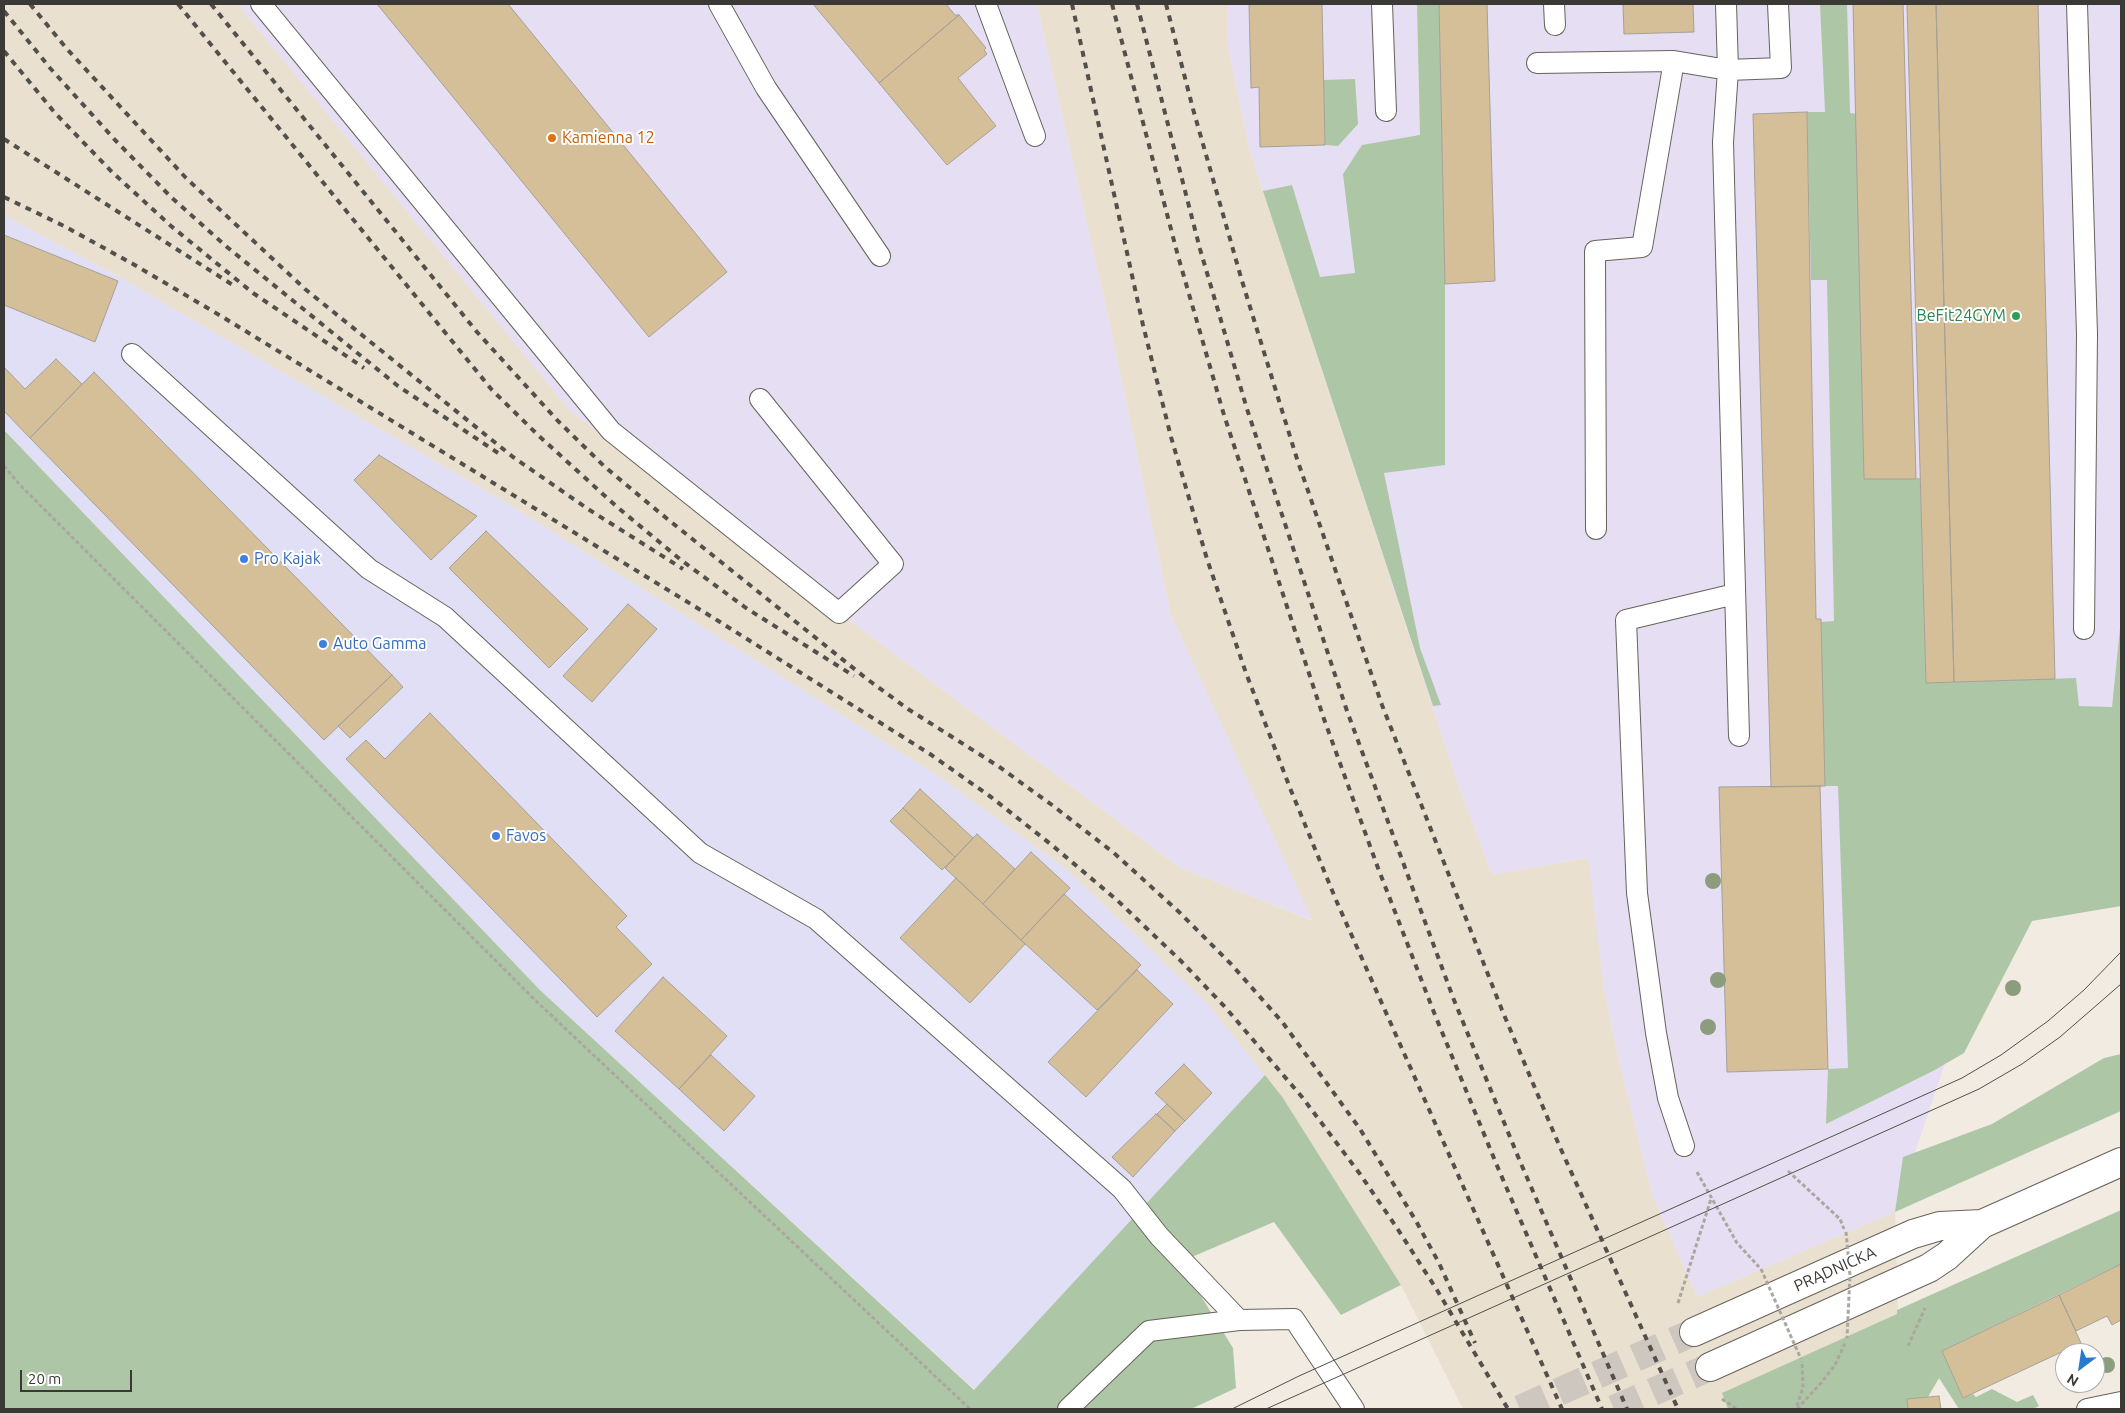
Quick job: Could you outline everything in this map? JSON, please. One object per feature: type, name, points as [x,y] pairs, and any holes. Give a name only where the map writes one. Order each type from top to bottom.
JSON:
[{"type":"street","name":"PRĄDNICKA","points":[[1710,1367],[1929,1268],[1947,1256],[1982,1224],[2121,1162]]},
{"type":"street","name":"PRĄDNICKA","points":[[1694,1332],[1913,1234],[1940,1226],[1982,1224]]},
{"type":"lane","points":[[261,4],[610,431],[838,613],[893,564],[760,399]]},
{"type":"lane","points":[[719,4],[766,88],[880,256]]},
{"type":"lane","points":[[986,4],[1035,136]]},
{"type":"lane","points":[[1382,4],[1386,111]]},
{"type":"lane","points":[[1554,4],[1555,25]]},
{"type":"lane","points":[[1726,4],[1728,70],[1724,142],[1739,736]]},
{"type":"lane","points":[[1537,64],[1674,61],[1728,70],[1780,68],[1778,4]]},
{"type":"lane","points":[[2076,4],[2087,334],[2084,629]]},
{"type":"lane","points":[[1596,529],[1595,251],[1642,247],[1674,61]]},
{"type":"lane","points":[[132,354],[369,568],[445,617],[700,854],[816,918],[1122,1189],[1159,1236],[1239,1320]]},
{"type":"lane","points":[[1684,1146],[1668,1098],[1656,1033],[1637,893],[1626,620],[1735,594]]},
{"type":"lane","points":[[1068,1409],[1149,1332],[1239,1320],[1294,1319],[1354,1409]]},
{"type":"lane","points":[[2087,1409],[2121,1402]]},
{"type":"path","points":[[4,466],[20,485],[535,1000],[970,1409]]},
{"type":"path","points":[[1684,1146],[1711,1199],[1737,1242],[1761,1270],[1804,1365],[1803,1388],[1796,1409]]},
{"type":"path","points":[[1788,1170],[1840,1219],[1846,1232],[1850,1276],[1847,1338],[1835,1365],[1796,1409]]},
{"type":"path","points":[[1680,1309],[1678,1303],[1711,1199]]},
{"type":"path","points":[[1908,1346],[1927,1303]]},
{"type":"path","points":[[1719,1395],[1721,1399],[1737,1409]]},
{"type":"shaded area","points":[[4,4],[237,4],[570,411],[1180,868],[1313,921],[1171,615],[1110,324],[1037,4],[1227,4],[1228,49],[1250,152],[1458,785],[1492,875],[1588,858],[1604,990],[1619,1061],[1652,1195],[1697,1297],[1895,1212],[1898,1314],[1908,1409],[1463,1409],[1401,1285],[1283,1098],[1208,1004],[1065,868],[940,777],[512,506],[118,276],[4,215]]},
{"type":"shaded area","points":[[237,4],[1037,4],[1110,324],[1171,615],[1314,921],[1180,868],[570,411]]},
{"type":"shaded area","points":[[1227,4],[2121,4],[2121,618],[2112,707],[1952,1042],[1895,1212],[1697,1297],[1652,1195],[1619,1061],[1604,990],[1587,858],[1492,875],[1458,785],[1250,152],[1228,49]]},
{"type":"shaded area","points":[[4,215],[118,276],[512,506],[940,777],[1065,868],[1208,1004],[1265,1075],[975,1390],[540,990],[4,430]]},
{"type":"green space","points":[[1417,4],[1439,4],[1445,284],[1445,465],[1384,473],[1420,648],[1441,705],[1433,706],[1263,191],[1292,185],[1320,277],[1355,273],[1343,174],[1362,145],[1420,135]]},
{"type":"green space","points":[[1820,4],[1847,4],[1850,113],[1857,114],[1864,479],[1920,478],[1926,683],[2076,678],[2079,706],[2112,707],[2121,618],[2121,906],[2032,921],[1964,1053],[1933,1071],[1826,1124],[1828,1069],[1848,1068],[1838,786],[1825,786],[1821,622],[1834,621],[1827,280],[1811,280],[1807,112],[1825,112]]},
{"type":"green space","points":[[1355,79],[1358,124],[1338,146],[1325,145],[1323,80]]},
{"type":"green space","points":[[4,430],[540,990],[974,1390],[1265,1075],[1283,1098],[1401,1285],[1341,1315],[1274,1222],[1180,1262],[1233,1348],[1236,1388],[1191,1409],[4,1409]]},
{"type":"green space","points":[[2121,1054],[2121,1111],[1895,1212],[1903,1157],[1992,1124],[2104,1058]]},
{"type":"green space","points":[[2121,1210],[2121,1264],[1942,1351],[1963,1398],[1973,1394],[1976,1397],[1992,1389],[2017,1402],[2033,1395],[2039,1406],[2033,1409],[1959,1409],[1939,1378],[1928,1397],[1907,1399],[1908,1409],[1728,1409],[1722,1393],[1897,1314],[1897,1310]]},
{"type":"building","name":"Kamienna 12","points":[[377,4],[508,4],[727,272],[649,337]]},
{"type":"building","points":[[813,4],[946,4],[955,15],[959,15],[879,83]]},
{"type":"building","points":[[1249,4],[1322,4],[1325,145],[1260,147],[1259,87],[1251,88]]},
{"type":"building","points":[[1439,4],[1487,4],[1495,281],[1445,284]]},
{"type":"building","points":[[1623,4],[1693,4],[1694,32],[1624,34]]},
{"type":"building","points":[[1853,4],[1903,4],[1916,479],[1864,479]]},
{"type":"building","points":[[1907,4],[1936,4],[1954,682],[1926,683]]},
{"type":"building","points":[[1936,4],[2038,4],[2055,679],[1954,682]]},
{"type":"building","points":[[959,15],[986,48],[984,50],[987,54],[958,78],[996,126],[947,165],[879,83]]},
{"type":"building","points":[[1807,112],[1816,619],[1821,619],[1825,786],[1771,787],[1753,114]]},
{"type":"building","points":[[4,235],[118,281],[95,342],[4,305]]},
{"type":"building","points":[[56,359],[82,384],[30,438],[4,411],[4,367],[25,389]]},
{"type":"building","points":[[94,372],[392,675],[324,740],[30,438]]},
{"type":"building","points":[[379,455],[477,516],[431,560],[354,480]]},
{"type":"building","points":[[486,531],[588,629],[549,668],[449,568]]},
{"type":"building","points":[[628,604],[657,629],[592,702],[563,676]]},
{"type":"building","points":[[392,675],[403,687],[350,738],[338,726]]},
{"type":"building","points":[[430,713],[627,916],[616,927],[652,964],[597,1017],[346,759],[366,740],[385,759]]},
{"type":"building","points":[[1820,786],[1828,1069],[1727,1072],[1719,787]]},
{"type":"building","points":[[920,789],[973,838],[955,857],[903,808]]},
{"type":"building","points":[[903,808],[955,857],[942,870],[890,821]]},
{"type":"building","points":[[977,834],[1015,869],[983,904],[945,868]]},
{"type":"building","points":[[1031,852],[1070,888],[1021,940],[983,904]]},
{"type":"building","points":[[956,878],[1025,944],[970,1003],[900,938]]},
{"type":"building","points":[[1064,894],[1141,965],[1097,1010],[1021,940]]},
{"type":"building","points":[[1137,970],[1173,1004],[1086,1097],[1048,1062]]},
{"type":"building","points":[[663,977],[727,1036],[679,1089],[615,1031]]},
{"type":"building","points":[[711,1055],[755,1096],[724,1131],[679,1089]]},
{"type":"building","points":[[1184,1064],[1212,1093],[1185,1121],[1155,1093]]},
{"type":"building","points":[[1167,1104],[1185,1121],[1175,1131],[1157,1114]]},
{"type":"building","points":[[1156,1114],[1175,1131],[1133,1177],[1112,1157]]},
{"type":"building","points":[[2121,1264],[2121,1320],[2112,1325],[2107,1316],[2076,1331],[2059,1295]]},
{"type":"building","points":[[2059,1295],[2081,1343],[2055,1343],[2055,1355],[1963,1398],[1942,1351]]},
{"type":"building","points":[[1939,1396],[1941,1409],[1908,1409],[1907,1399]]},
{"type":"tunnel","points":[[1520,1409],[1694,1332]]},
{"type":"tunnel","points":[[1614,1409],[1710,1367]]},
{"type":"tram line","points":[[1232,1409],[1299,1376],[1962,1078],[2001,1055],[2048,1021],[2084,990],[2121,952]]},
{"type":"tram line","points":[[1266,1409],[1979,1089],[2022,1064],[2060,1037],[2121,984]]},
{"type":"railway","points":[[30,4],[67,49],[186,178],[305,289],[513,457],[588,509],[683,569]]},
{"type":"railway","points":[[178,4],[492,390],[616,506],[681,560],[746,608],[854,676]]},
{"type":"railway","points":[[211,4],[477,332],[558,421],[605,467],[867,679],[908,709],[998,766],[1114,853],[1179,912],[1231,964],[1283,1023],[1360,1129],[1416,1221],[1439,1263],[1475,1343]]},
{"type":"railway","points":[[1072,4],[1143,325],[1171,437],[1207,559],[1246,673],[1336,900],[1562,1409]]},
{"type":"railway","points":[[1112,4],[1178,256],[1224,415],[1324,719],[1378,868],[1435,1015],[1498,1168],[1602,1409]]},
{"type":"railway","points":[[1137,4],[1200,249],[1247,409],[1347,711],[1454,1000],[1519,1159],[1627,1409]]},
{"type":"railway","points":[[1166,4],[1193,109],[1242,281],[1297,459],[1382,705],[1502,1010],[1559,1145],[1678,1409]]},
{"type":"railway","points":[[4,11],[50,68],[116,141],[171,197],[227,247],[398,386],[501,455]]},
{"type":"railway","points":[[4,51],[55,113],[112,172],[171,226],[253,293],[364,368]]},
{"type":"railway","points":[[4,139],[236,287]]},
{"type":"railway","points":[[4,197],[64,226],[221,316],[712,617],[930,754],[991,797],[1053,846],[1118,901],[1181,961],[1225,1007],[1302,1097],[1360,1174],[1397,1228],[1437,1290],[1508,1409]]},
{"type":"place","name":"Kamienna 12","points":[[552,138]]},
{"type":"place","name":"BeFit24GYM","points":[[2016,316]]},
{"type":"place","name":"Pro Kajak","points":[[244,559]]},
{"type":"place","name":"Auto Gamma","points":[[323,644]]},
{"type":"place","name":"Favos","points":[[496,836]]}]
